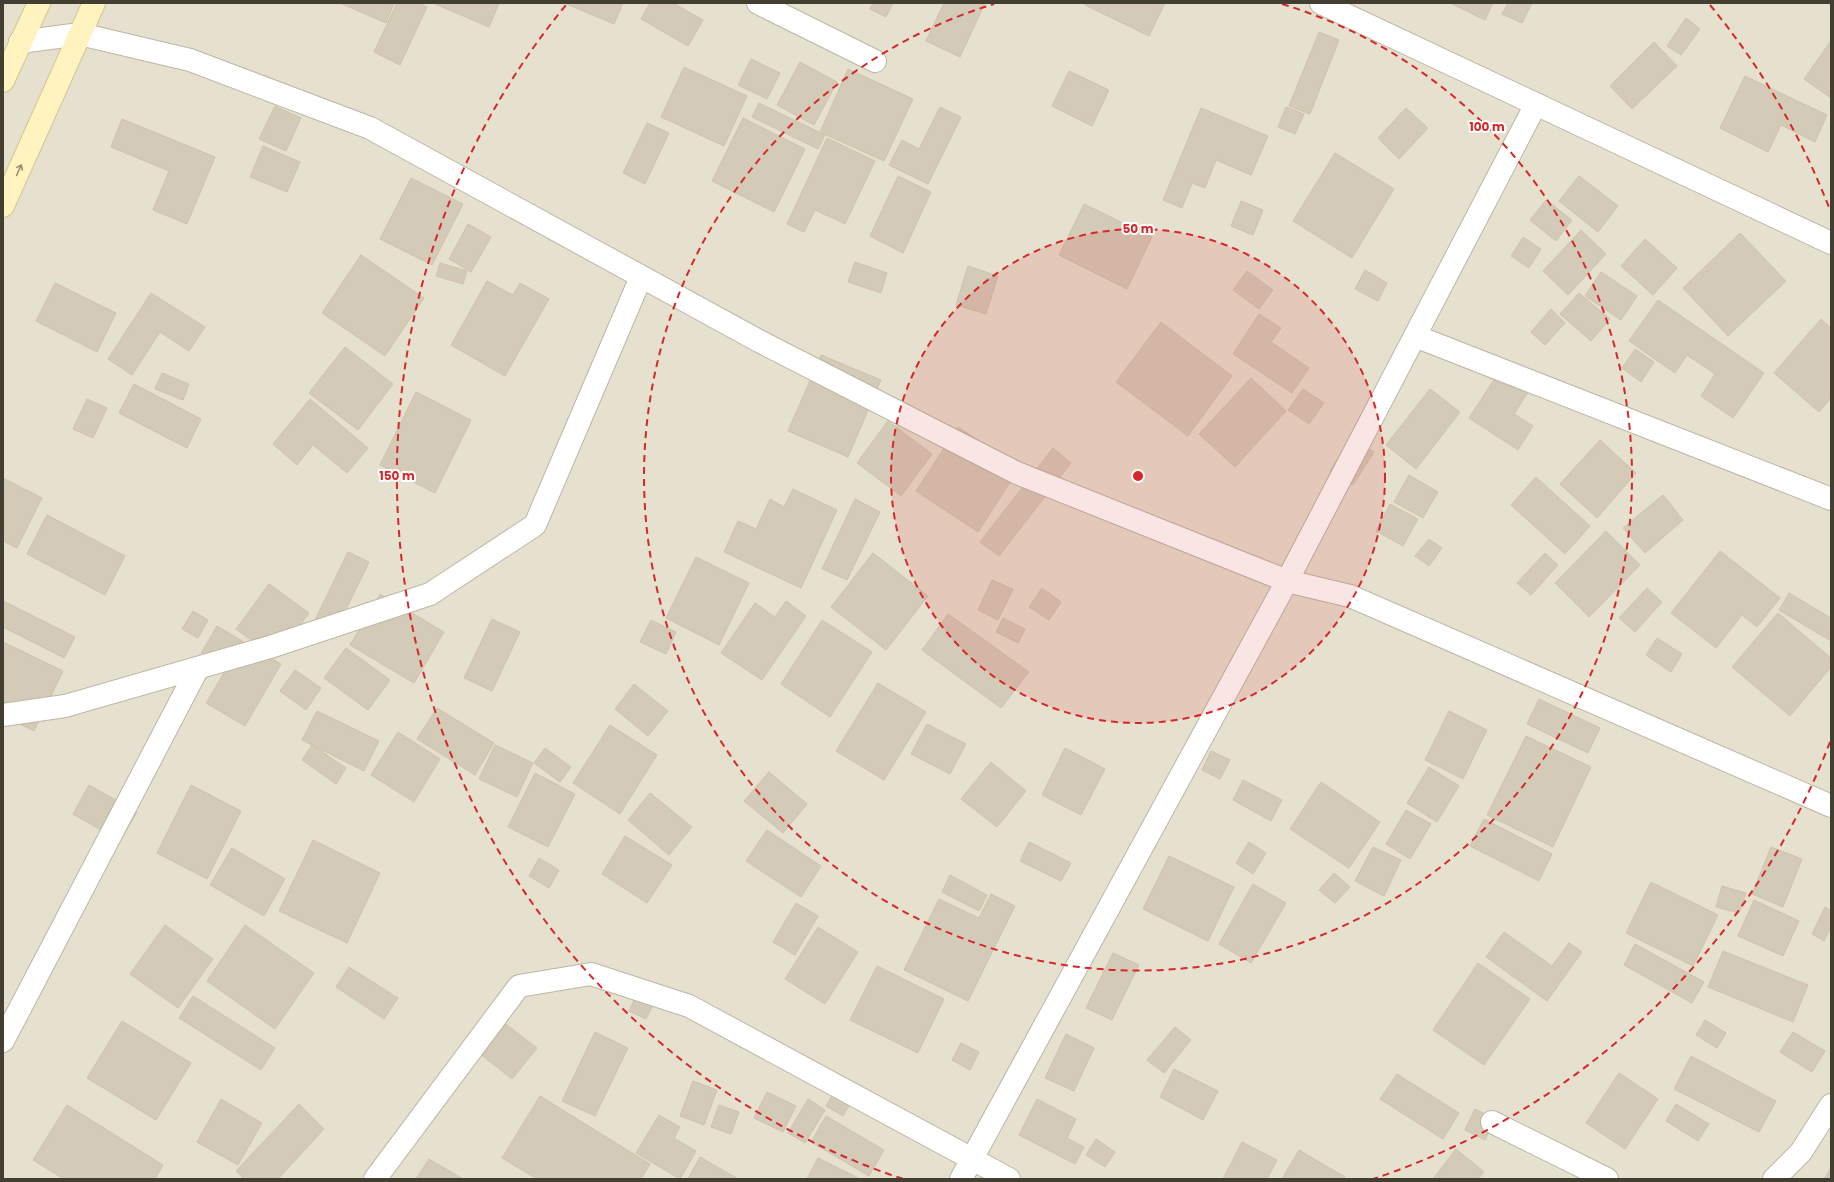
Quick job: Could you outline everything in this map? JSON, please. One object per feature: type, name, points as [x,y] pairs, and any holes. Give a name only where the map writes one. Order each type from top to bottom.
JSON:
[{"type":"main road","points":[[3,81],[39,3]]},
{"type":"main road","points":[[3,206],[94,3]]},
{"type":"street","points":[[758,3],[874,61]]},
{"type":"street","points":[[1321,3],[1831,244]]},
{"type":"street","points":[[20,42],[80,34],[190,60],[370,128],[759,341],[1017,473],[1287,581],[1350,596],[1831,806]]},
{"type":"street","points":[[961,1179],[1287,581],[1536,104]]},
{"type":"street","points":[[3,715],[65,706],[270,647],[430,594],[535,525],[641,276]]},
{"type":"street","points":[[1415,336],[1831,499]]},
{"type":"street","points":[[3,1040],[198,668]]},
{"type":"street","points":[[374,1179],[519,986],[591,974],[689,1006],[1009,1179]]},
{"type":"street","points":[[1774,1179],[1801,1152],[1831,1105]]},
{"type":"street","points":[[1492,1122],[1607,1179]]},
{"type":"shaded area","points":[[3,3],[1831,3],[1831,1179],[3,1179]]},
{"type":"building","points":[[340,3],[394,3],[386,23]]},
{"type":"building","points":[[397,3],[419,3],[427,7],[400,65],[374,52]]},
{"type":"building","points":[[433,3],[499,3],[489,27]]},
{"type":"building","points":[[564,3],[623,3],[614,24]]},
{"type":"building","points":[[650,3],[673,3],[703,20],[688,46],[641,19]]},
{"type":"building","points":[[873,3],[893,3],[886,17],[870,9]]},
{"type":"building","points":[[944,3],[985,3],[960,57],[926,41]]},
{"type":"building","points":[[1086,3],[1165,3],[1149,36],[1085,5]]},
{"type":"building","points":[[1450,3],[1493,3],[1485,20]]},
{"type":"building","points":[[1508,3],[1532,3],[1522,23],[1502,14]]},
{"type":"building","points":[[1686,18],[1700,29],[1681,55],[1667,46]]},
{"type":"building","points":[[1319,32],[1339,40],[1310,114],[1289,106]]},
{"type":"building","points":[[1831,41],[1831,98],[1804,79]]},
{"type":"building","points":[[1654,42],[1677,66],[1632,109],[1610,86]]},
{"type":"building","points":[[751,59],[780,73],[767,99],[738,85]]},
{"type":"building","points":[[800,62],[837,82],[814,125],[777,105]]},
{"type":"building","points":[[684,67],[747,96],[724,146],[661,117]]},
{"type":"building","points":[[848,69],[913,99],[884,161],[820,132]]},
{"type":"building","points":[[1069,71],[1109,90],[1092,126],[1052,106]]},
{"type":"building","points":[[1745,76],[1827,115],[1815,142],[1781,125],[1768,152],[1720,128]]},
{"type":"building","points":[[759,103],[825,135],[818,149],[752,117]]},
{"type":"building","points":[[275,106],[301,118],[286,151],[259,139]]},
{"type":"building","points":[[940,107],[961,117],[928,184],[889,165],[902,140],[919,149]]},
{"type":"building","points":[[1286,107],[1304,114],[1295,134],[1278,127]]},
{"type":"building","points":[[1201,108],[1268,136],[1251,175],[1216,160],[1205,188],[1192,183],[1182,208],[1163,200]]},
{"type":"building","points":[[1406,108],[1428,128],[1399,159],[1378,138]]},
{"type":"building","points":[[743,118],[805,149],[774,212],[712,181]]},
{"type":"building","points":[[122,119],[215,157],[187,224],[153,210],[169,171],[111,147]]},
{"type":"building","points":[[647,123],[669,133],[645,184],[623,173]]},
{"type":"building","points":[[827,138],[875,161],[845,224],[815,210],[804,232],[787,224]]},
{"type":"building","points":[[263,146],[300,162],[287,192],[250,177]]},
{"type":"building","points":[[1335,153],[1394,189],[1352,258],[1293,221]]},
{"type":"building","points":[[898,176],[931,192],[903,253],[870,236]]},
{"type":"building","points":[[1579,176],[1618,206],[1598,232],[1559,201]]},
{"type":"building","points":[[411,178],[463,204],[432,265],[380,239]]},
{"type":"building","points":[[1546,200],[1572,220],[1556,241],[1530,220]]},
{"type":"building","points":[[1241,201],[1263,210],[1253,235],[1231,226]]},
{"type":"building","points":[[1084,204],[1152,237],[1127,289],[1059,255]]},
{"type":"building","points":[[468,224],[491,237],[471,272],[449,259]]},
{"type":"building","points":[[1581,230],[1606,254],[1568,295],[1543,271]]},
{"type":"building","points":[[1740,233],[1786,281],[1728,336],[1683,288]]},
{"type":"building","points":[[1523,237],[1541,249],[1529,268],[1511,256]]},
{"type":"building","points":[[1645,239],[1677,268],[1653,295],[1621,266]]},
{"type":"building","points":[[361,255],[424,298],[385,356],[322,313]]},
{"type":"building","points":[[855,262],[887,273],[881,293],[848,282]]},
{"type":"building","points":[[440,263],[467,271],[463,284],[436,276]]},
{"type":"building","points":[[968,266],[998,276],[986,314],[956,305]]},
{"type":"building","points":[[1365,270],[1387,283],[1378,301],[1355,289]]},
{"type":"building","points":[[1247,271],[1273,290],[1259,309],[1233,290]]},
{"type":"building","points":[[1601,272],[1637,296],[1621,320],[1585,296]]},
{"type":"building","points":[[487,281],[513,295],[520,283],[549,299],[505,376],[451,345]]},
{"type":"building","points":[[55,283],[116,313],[97,352],[36,321]]},
{"type":"building","points":[[151,293],[205,327],[189,351],[160,332],[132,375],[108,359]]},
{"type":"building","points":[[1579,293],[1610,319],[1591,341],[1560,314]]},
{"type":"building","points":[[1658,300],[1764,373],[1733,418],[1701,396],[1715,374],[1687,355],[1675,373],[1629,341]]},
{"type":"building","points":[[1551,309],[1565,323],[1545,345],[1531,332]]},
{"type":"building","points":[[1259,314],[1281,328],[1271,342],[1309,368],[1292,393],[1233,354]]},
{"type":"building","points":[[1821,319],[1831,328],[1831,398],[1819,412],[1774,373]]},
{"type":"building","points":[[1161,322],[1232,376],[1188,436],[1116,382]]},
{"type":"building","points":[[345,347],[393,384],[358,430],[309,393]]},
{"type":"building","points":[[1635,349],[1654,362],[1641,382],[1622,368]]},
{"type":"building","points":[[821,355],[881,380],[848,457],[788,431]]},
{"type":"building","points":[[1504,364],[1534,383],[1514,414],[1533,426],[1518,450],[1469,418]]},
{"type":"building","points":[[162,373],[189,384],[183,400],[155,389]]},
{"type":"building","points":[[1251,378],[1286,411],[1235,467],[1199,434]]},
{"type":"building","points":[[134,384],[201,419],[187,448],[119,413]]},
{"type":"building","points":[[1303,389],[1324,403],[1309,424],[1288,410]]},
{"type":"building","points":[[1430,389],[1460,412],[1416,469],[1386,445]]},
{"type":"building","points":[[416,392],[471,420],[435,493],[380,465]]},
{"type":"building","points":[[87,399],[107,408],[93,438],[73,429]]},
{"type":"building","points":[[310,399],[368,448],[347,473],[313,445],[297,465],[273,444]]},
{"type":"building","points":[[888,421],[932,454],[901,496],[857,463]]},
{"type":"building","points":[[958,427],[1020,467],[978,532],[916,491]]},
{"type":"building","points":[[1351,438],[1374,452],[1353,485],[1330,471]]},
{"type":"building","points":[[1600,440],[1636,473],[1597,518],[1560,484]]},
{"type":"building","points":[[1053,448],[1071,463],[999,556],[980,542]]},
{"type":"building","points":[[1409,475],[1438,492],[1423,518],[1394,502]]},
{"type":"building","points":[[1536,477],[1590,526],[1565,554],[1511,505]]},
{"type":"building","points":[[3,478],[42,498],[17,548],[3,541]]},
{"type":"building","points":[[793,489],[837,510],[801,588],[724,552],[738,521],[756,529],[770,499],[784,507]]},
{"type":"building","points":[[1663,495],[1683,520],[1645,553],[1623,528]]},
{"type":"building","points":[[855,499],[880,512],[847,580],[822,569]]},
{"type":"building","points":[[1390,504],[1418,519],[1403,546],[1376,531]]},
{"type":"building","points":[[47,515],[125,556],[105,595],[27,554]]},
{"type":"building","points":[[1606,531],[1640,565],[1589,617],[1555,583]]},
{"type":"building","points":[[1429,539],[1442,548],[1429,566],[1415,556]]},
{"type":"building","points":[[1720,551],[1780,598],[1757,627],[1742,615],[1716,648],[1671,613]]},
{"type":"building","points":[[348,552],[369,562],[336,630],[315,620]]},
{"type":"building","points":[[873,553],[928,596],[886,650],[831,607]]},
{"type":"building","points":[[1545,553],[1558,565],[1531,595],[1517,583]]},
{"type":"building","points":[[696,557],[749,583],[719,645],[666,618]]},
{"type":"building","points":[[992,580],[1013,589],[998,620],[978,610]]},
{"type":"building","points":[[269,584],[309,613],[276,658],[236,629]]},
{"type":"building","points":[[1042,588],[1061,602],[1049,620],[1029,607]]},
{"type":"building","points":[[1647,588],[1662,602],[1635,632],[1619,618]]},
{"type":"building","points":[[1789,593],[1831,618],[1831,641],[1779,610]]},
{"type":"building","points":[[380,594],[444,632],[414,683],[350,645]]},
{"type":"building","points":[[3,601],[75,637],[64,658],[3,627]]},
{"type":"building","points":[[786,601],[806,616],[762,680],[721,653],[755,603],[775,617]]},
{"type":"building","points":[[193,611],[208,620],[198,638],[182,629]]},
{"type":"building","points":[[1778,613],[1831,658],[1831,667],[1790,716],[1732,667]]},
{"type":"building","points":[[948,614],[1029,672],[1001,708],[922,650]]},
{"type":"building","points":[[1003,618],[1025,629],[1018,643],[996,632]]},
{"type":"building","points":[[492,619],[520,632],[492,691],[464,678]]},
{"type":"building","points":[[651,620],[676,632],[666,654],[640,642]]},
{"type":"building","points":[[822,620],[872,652],[830,717],[781,684]]},
{"type":"building","points":[[217,626],[281,664],[245,726],[206,703],[227,668],[201,653]]},
{"type":"building","points":[[1657,638],[1682,654],[1671,672],[1646,655]]},
{"type":"building","points":[[3,642],[63,671],[34,731],[3,716]]},
{"type":"building","points":[[346,648],[390,680],[368,710],[324,678]]},
{"type":"building","points":[[295,670],[321,688],[306,710],[280,691]]},
{"type":"building","points":[[878,683],[926,712],[884,780],[836,751]]},
{"type":"building","points":[[634,684],[668,711],[648,736],[615,709]]},
{"type":"building","points":[[1539,699],[1600,728],[1588,753],[1527,724]]},
{"type":"building","points":[[437,708],[494,743],[475,775],[417,739]]},
{"type":"building","points":[[317,711],[379,741],[364,771],[302,740]]},
{"type":"building","points":[[1449,711],[1487,730],[1463,779],[1425,760]]},
{"type":"building","points":[[927,724],[966,744],[950,774],[911,754]]},
{"type":"building","points":[[610,725],[657,755],[620,814],[573,783]]},
{"type":"building","points":[[398,732],[440,759],[414,802],[371,775]]},
{"type":"building","points":[[1526,736],[1591,767],[1553,847],[1487,815]]},
{"type":"building","points":[[312,745],[346,768],[336,784],[302,760]]},
{"type":"building","points":[[495,745],[533,763],[517,797],[479,779]]},
{"type":"building","points":[[545,748],[571,767],[560,782],[534,763]]},
{"type":"building","points":[[1065,748],[1105,769],[1081,815],[1042,795]]},
{"type":"building","points":[[1211,751],[1230,760],[1220,779],[1202,770]]},
{"type":"building","points":[[991,762],[1026,791],[997,827],[961,799]]},
{"type":"building","points":[[1429,767],[1459,786],[1437,822],[1407,803]]},
{"type":"building","points":[[769,772],[807,804],[783,833],[744,801]]},
{"type":"building","points":[[535,773],[575,794],[548,847],[508,827]]},
{"type":"building","points":[[1243,780],[1282,800],[1271,821],[1233,800]]},
{"type":"building","points":[[1321,782],[1380,822],[1349,868],[1290,829]]},
{"type":"building","points":[[89,785],[137,812],[120,841],[73,814]]},
{"type":"building","points":[[191,785],[241,811],[207,879],[157,853]]},
{"type":"building","points":[[650,793],[692,827],[669,855],[628,820]]},
{"type":"building","points":[[1406,810],[1431,824],[1410,859],[1386,844]]},
{"type":"building","points":[[1484,819],[1552,854],[1539,881],[1470,846]]},
{"type":"building","points":[[767,830],[821,866],[801,897],[746,861]]},
{"type":"building","points":[[625,836],[672,865],[647,903],[602,874]]},
{"type":"building","points":[[313,840],[380,873],[347,943],[279,911]]},
{"type":"building","points":[[1029,842],[1071,863],[1061,881],[1020,861]]},
{"type":"building","points":[[1249,842],[1266,853],[1253,874],[1236,863]]},
{"type":"building","points":[[1373,847],[1401,860],[1384,896],[1355,881]]},
{"type":"building","points":[[1771,847],[1802,859],[1783,907],[1752,894]]},
{"type":"building","points":[[232,848],[285,879],[264,916],[210,885]]},
{"type":"building","points":[[1169,856],[1234,887],[1208,941],[1143,909]]},
{"type":"building","points":[[539,858],[559,870],[549,888],[529,876]]},
{"type":"building","points":[[1334,873],[1350,887],[1335,903],[1319,890]]},
{"type":"building","points":[[950,875],[987,895],[979,911],[942,892]]},
{"type":"building","points":[[1651,882],[1718,915],[1693,966],[1626,933]]},
{"type":"building","points":[[1253,884],[1286,903],[1251,963],[1219,944]]},
{"type":"building","points":[[1722,886],[1746,893],[1739,913],[1716,907]]},
{"type":"building","points":[[991,894],[1015,906],[968,1001],[904,970],[939,899],[979,918]]},
{"type":"building","points":[[1754,900],[1799,921],[1783,956],[1738,936]]},
{"type":"building","points":[[796,903],[818,916],[795,955],[773,942]]},
{"type":"building","points":[[1825,907],[1831,911],[1831,927],[1824,941],[1812,934]]},
{"type":"building","points":[[165,925],[213,959],[178,1008],[130,974]]},
{"type":"building","points":[[245,925],[314,973],[275,1029],[207,981]]},
{"type":"building","points":[[818,927],[858,952],[825,1004],[785,979]]},
{"type":"building","points":[[1504,932],[1552,966],[1569,943],[1582,952],[1547,1001],[1486,957]]},
{"type":"building","points":[[1635,944],[1704,982],[1692,1003],[1624,965]]},
{"type":"building","points":[[1723,951],[1808,985],[1793,1022],[1708,987]]},
{"type":"building","points":[[1113,953],[1139,965],[1112,1020],[1086,1008]]},
{"type":"building","points":[[1478,963],[1530,999],[1484,1065],[1433,1030]]},
{"type":"building","points":[[877,966],[944,999],[918,1053],[850,1020]]},
{"type":"building","points":[[349,967],[398,998],[384,1019],[336,987]]},
{"type":"building","points":[[640,988],[657,997],[646,1019],[629,1011]]},
{"type":"building","points":[[193,996],[275,1048],[261,1070],[179,1018]]},
{"type":"building","points":[[494,1015],[537,1048],[512,1079],[470,1046]]},
{"type":"building","points":[[1705,1020],[1726,1033],[1717,1048],[1696,1035]]},
{"type":"building","points":[[122,1021],[191,1063],[156,1120],[87,1078]]},
{"type":"building","points":[[1175,1027],[1191,1040],[1164,1073],[1147,1060]]},
{"type":"building","points":[[595,1032],[628,1048],[595,1116],[562,1101]]},
{"type":"building","points":[[1793,1032],[1825,1051],[1812,1072],[1780,1052]]},
{"type":"building","points":[[1066,1034],[1094,1048],[1074,1091],[1045,1078]]},
{"type":"building","points":[[961,1043],[979,1052],[970,1070],[952,1060]]},
{"type":"building","points":[[1691,1056],[1776,1101],[1759,1132],[1674,1089]]},
{"type":"building","points":[[1174,1069],[1218,1091],[1203,1120],[1160,1097]]},
{"type":"building","points":[[1619,1073],[1658,1099],[1625,1149],[1586,1123]]},
{"type":"building","points":[[1397,1074],[1459,1113],[1443,1139],[1380,1099]]},
{"type":"building","points":[[693,1081],[717,1090],[704,1125],[680,1116]]},
{"type":"building","points":[[837,1087],[854,1097],[843,1116],[826,1106]]},
{"type":"building","points":[[767,1092],[796,1106],[783,1132],[754,1118]]},
{"type":"building","points":[[540,1096],[650,1164],[641,1179],[537,1179],[502,1158]]},
{"type":"building","points":[[221,1099],[262,1123],[238,1165],[197,1142]]},
{"type":"building","points":[[808,1099],[825,1110],[805,1143],[788,1133]]},
{"type":"building","points":[[1037,1099],[1076,1119],[1067,1138],[1084,1147],[1075,1164],[1019,1135]]},
{"type":"building","points":[[299,1104],[324,1129],[278,1179],[244,1179],[236,1171]]},
{"type":"building","points":[[1676,1104],[1709,1124],[1698,1141],[1666,1121]]},
{"type":"building","points":[[67,1105],[163,1165],[155,1179],[64,1179],[33,1160]]},
{"type":"building","points":[[719,1105],[739,1112],[731,1134],[711,1127]]},
{"type":"building","points":[[1475,1109],[1495,1119],[1485,1140],[1465,1130]]},
{"type":"building","points":[[659,1115],[680,1127],[674,1138],[696,1151],[680,1179],[636,1153]]},
{"type":"building","points":[[826,1116],[884,1150],[869,1176],[811,1142]]},
{"type":"building","points":[[1096,1139],[1115,1152],[1105,1167],[1086,1155]]},
{"type":"building","points":[[1242,1142],[1277,1160],[1267,1179],[1223,1179]]},
{"type":"building","points":[[1456,1149],[1484,1172],[1478,1179],[1433,1179]]},
{"type":"building","points":[[1299,1150],[1345,1177],[1344,1179],[1282,1179]]},
{"type":"building","points":[[700,1157],[738,1179],[688,1179]]},
{"type":"building","points":[[818,1158],[860,1179],[807,1179]]},
{"type":"building","points":[[429,1159],[463,1179],[416,1179]]},
{"type":"building","points":[[1831,1168],[1831,1179],[1824,1179]]}]
